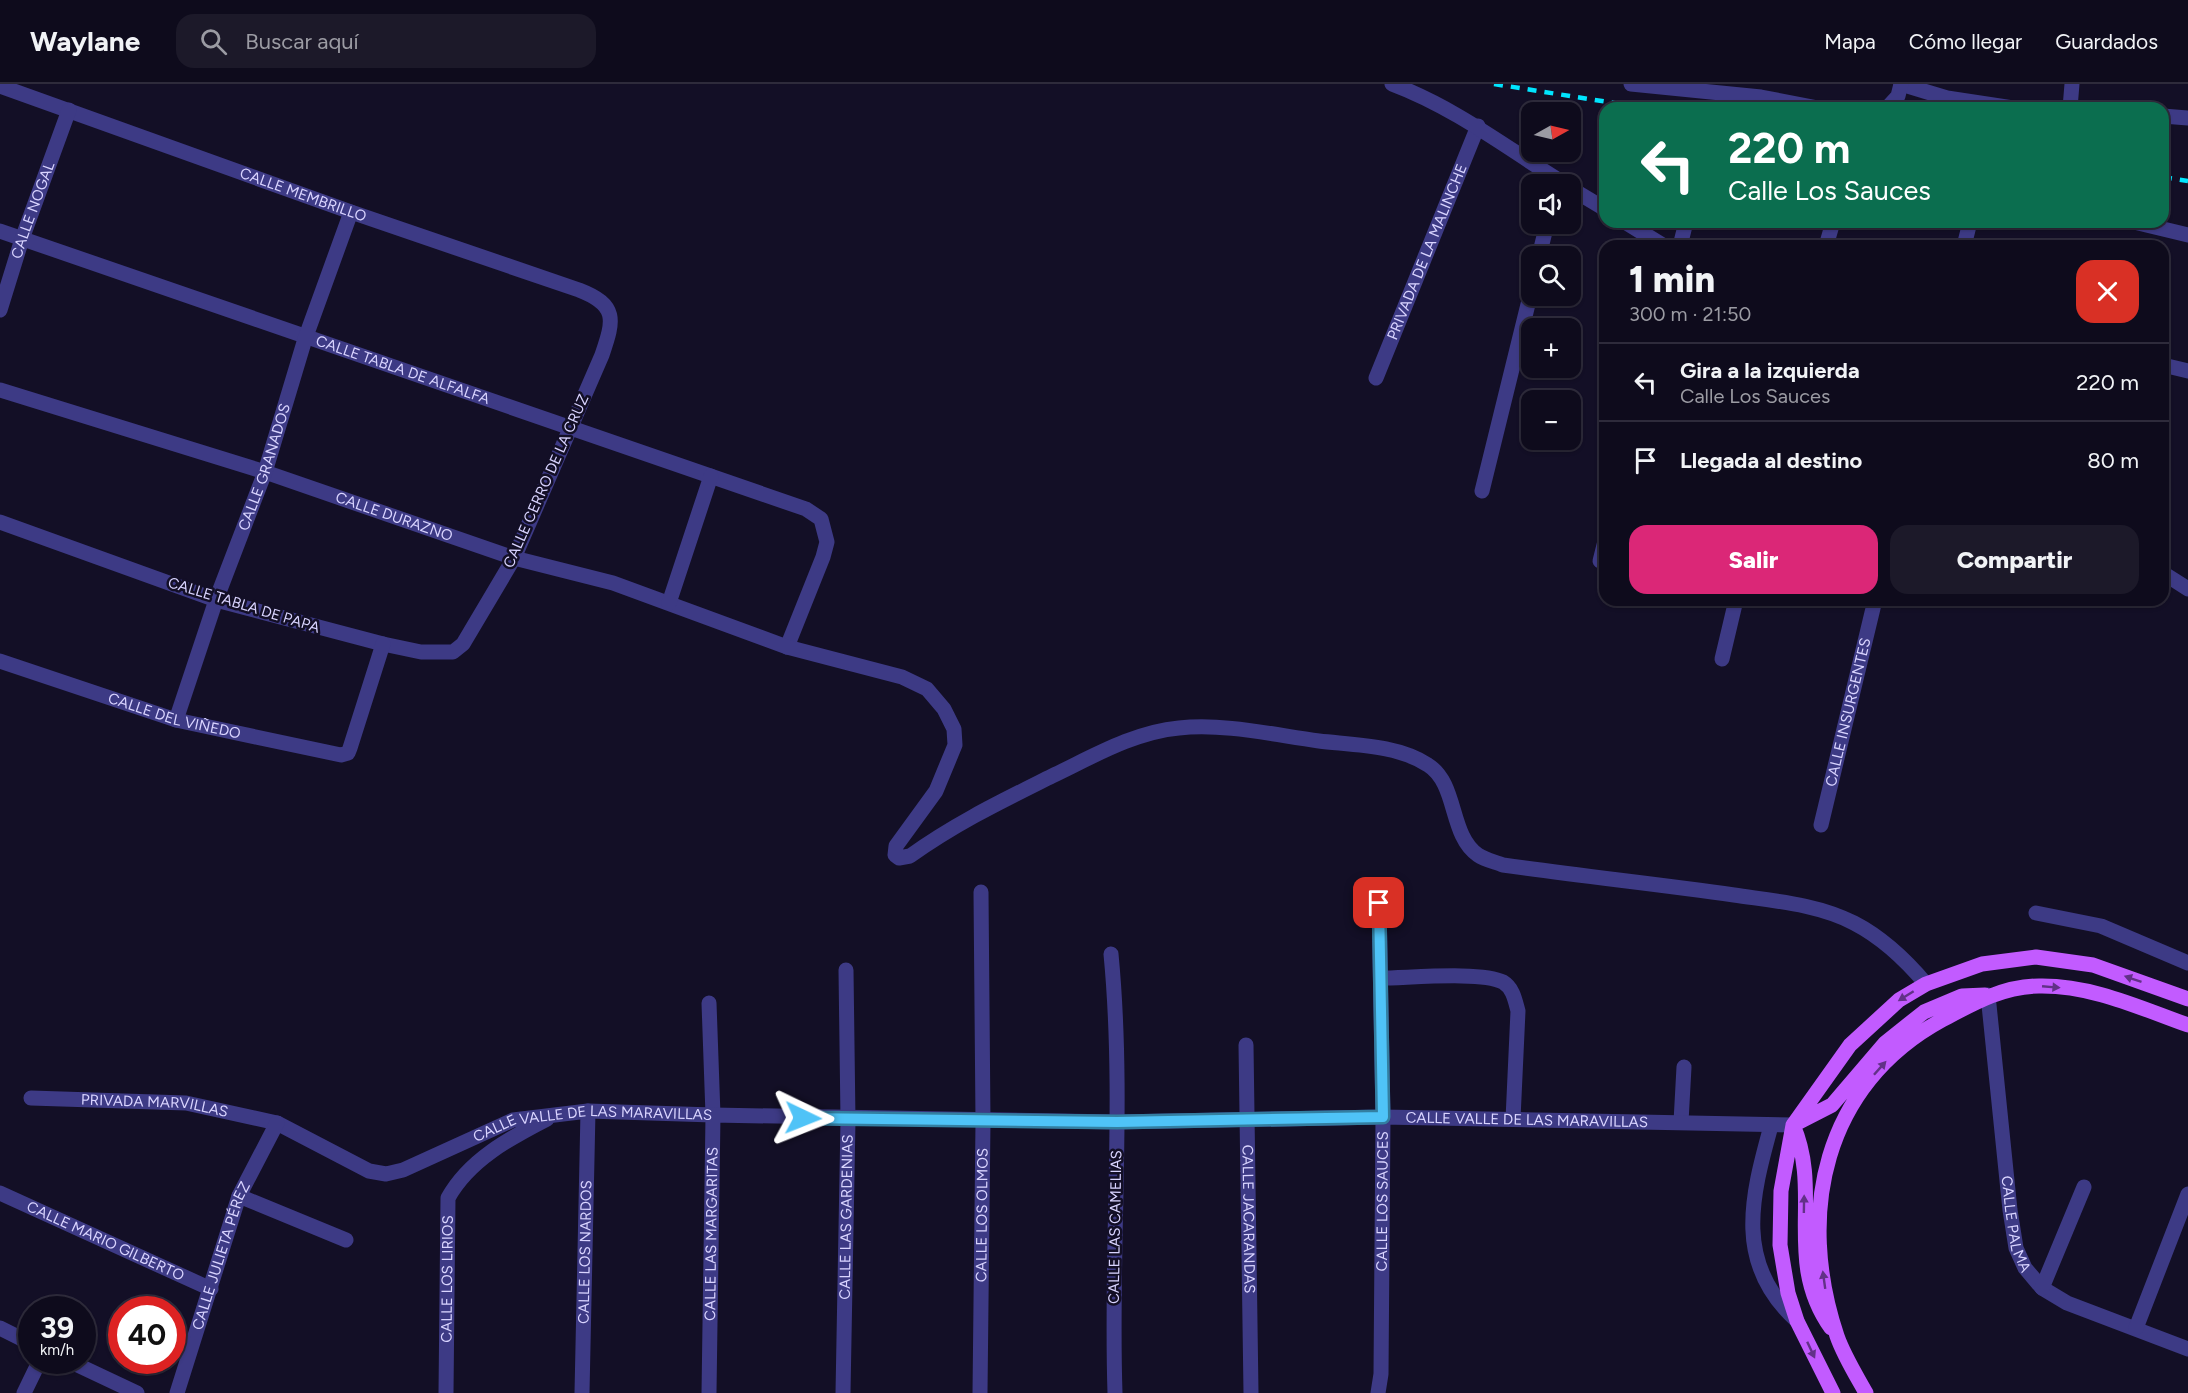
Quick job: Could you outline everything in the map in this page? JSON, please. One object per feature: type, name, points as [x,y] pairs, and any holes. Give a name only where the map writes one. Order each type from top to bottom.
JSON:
[{"type":"main road","points":[[1833,1393],[1797,1321],[1788,1293],[1780,1245],[1781,1191],[1792,1125],[1850,1045],[1899,1000],[1926,984],[1982,964],[2036,957],[2093,965],[2188,999]]},
{"type":"main road","points":[[1792,1125],[1832,1105],[1885,1043],[1924,1012],[1962,996],[1988,995],[2038,985],[2089,990],[2188,1025]]},
{"type":"main road","points":[[1838,1338],[1824,1288],[1819,1242],[1821,1195],[1828,1159],[1845,1114],[1881,1066],[1921,1031],[1988,995]]},
{"type":"main road","points":[[1792,1125],[1801,1144],[1804,1168],[1803,1226],[1808,1283],[1814,1301],[1838,1338],[1866,1393]]},
{"type":"street","points":[[1392,84],[1434,101],[1478,126],[1548,174]]},
{"type":"street","points":[[1631,84],[1761,97],[1787,102]]},
{"type":"street","points":[[1892,102],[1898,96],[1901,84],[1947,98],[1973,102]]},
{"type":"street","points":[[2070,102],[2072,84]]},
{"type":"street","name":"CALLE MEMBRILLO","points":[[0,86],[351,212],[579,290],[597,297],[607,305]]},
{"type":"street","name":"CALLE NOGAL","points":[[0,310],[22,239],[69,110]]},
{"type":"street","points":[[2169,116],[2188,118]]},
{"type":"street","name":"PRIVADA DE LA MALINCHE","points":[[1376,378],[1478,126]]},
{"type":"street","points":[[1581,195],[1599,205]]},
{"type":"street","name":"CALLE GRANADOS","points":[[176,720],[216,600],[265,472],[305,339],[351,212]]},
{"type":"street","points":[[1635,228],[1654,240]]},
{"type":"street","points":[[2159,228],[2188,235]]},
{"type":"street","name":"CALLE TABLA DE ALFALFA","points":[[0,231],[305,339],[806,509],[821,519],[827,542],[815,581],[787,646]]},
{"type":"street","name":"CALLE CERRO DE LA CRUZ","points":[[459,650],[514,558],[571,428],[610,331],[611,316],[607,305]]},
{"type":"street","points":[[1482,491],[1528,306]]},
{"type":"street","points":[[2169,366],[2188,371]]},
{"type":"street","name":"CALLE DURAZNO","points":[[0,390],[265,472],[514,558],[613,583],[787,646],[902,677],[927,689],[944,709],[954,729],[955,745],[936,791],[896,846],[895,855],[899,858],[910,856],[1002,799],[1091,757],[1153,733],[1179,728],[1210,728],[1265,734],[1407,754],[1431,766],[1442,782],[1465,838],[1478,855],[1503,864],[1738,896],[1828,912],[1853,923],[1881,940],[1905,958],[1926,984]]},
{"type":"street","points":[[669,603],[711,476]]},
{"type":"street","name":"CALLE TABLA DE PAPA","points":[[0,522],[216,600],[383,644],[430,653],[447,654],[459,650]]},
{"type":"street","points":[[2169,577],[2188,589]]},
{"type":"street","points":[[1722,658],[1735,606]]},
{"type":"street","name":"CALLE INSURGENTES","points":[[1821,825],[1874,606]]},
{"type":"street","name":"CALLE DEL VIÑEDO","points":[[0,661],[176,720],[341,755],[348,753],[350,748],[383,644]]},
{"type":"street","name":"CALLE LOS OLMOS","points":[[980,1393],[983,1121],[981,892]]},
{"type":"street","name":"CALLE LOS SAUCES","points":[[1378,1393],[1381,1374],[1383,1117],[1379,903]]},
{"type":"street","points":[[2036,912],[2101,926],[2188,963]]},
{"type":"street","name":"CALLE LAS CAMELIAS","points":[[1111,954],[1115,1003],[1117,1122],[1114,1225],[1115,1393]]},
{"type":"street","name":"CALLE LAS GARDENIAS","points":[[843,1393],[848,1120],[846,970]]},
{"type":"street","points":[[1381,978],[1488,978],[1504,983],[1513,993],[1518,1011],[1513,1119]]},
{"type":"street","name":"CALLE PALMA","points":[[1988,995],[2016,1248],[2025,1268],[2042,1288],[2067,1303],[2188,1349]]},
{"type":"street","name":"CALLE LAS MARGARITAS","points":[[709,1003],[713,1115],[709,1393]]},
{"type":"street","name":"CALLE JACARANDAS","points":[[1246,1045],[1251,1393]]},
{"type":"street","points":[[1681,1122],[1684,1066]]},
{"type":"street","name":"PRIVADA MARVILLAS","points":[[31,1098],[186,1103],[278,1123]]},
{"type":"street","name":"CALLE LOS NARDOS","points":[[582,1393],[588,1112]]},
{"type":"street","name":"CALLE VALLE DE LAS MARAVILLAS","points":[[278,1123],[369,1171],[386,1174],[403,1170],[505,1122],[559,1113],[848,1120],[1117,1122],[1383,1117],[1792,1125]]},
{"type":"street","name":"CALLE LOS LIRIOS","points":[[446,1393],[448,1198],[454,1187],[499,1146],[559,1113]]},
{"type":"street","name":"CALLE JULIETA PÉREZ","points":[[177,1393],[239,1196],[278,1123]]},
{"type":"street","points":[[1771,1126],[1752,1203],[1758,1262],[1767,1287],[1778,1304],[1797,1321]]},
{"type":"street","points":[[2042,1288],[2084,1187]]},
{"type":"street","name":"CALLE MARIO GILBERTO","points":[[0,1193],[211,1289]]},
{"type":"street","points":[[2136,1328],[2188,1194]]},
{"type":"street","points":[[239,1196],[346,1240]]},
{"type":"street","points":[[0,1328],[18,1337]]},
{"type":"street","points":[[24,1393],[33,1374]]},
{"type":"street","points":[[96,1374],[137,1393]]},
{"type":"railway","points":[[1494,84],[1608,102]]},
{"type":"railway","points":[[2169,178],[2188,181]]},
{"type":"route","points":[[803,1118],[1117,1122],[1383,1117],[1379,903]]}]
